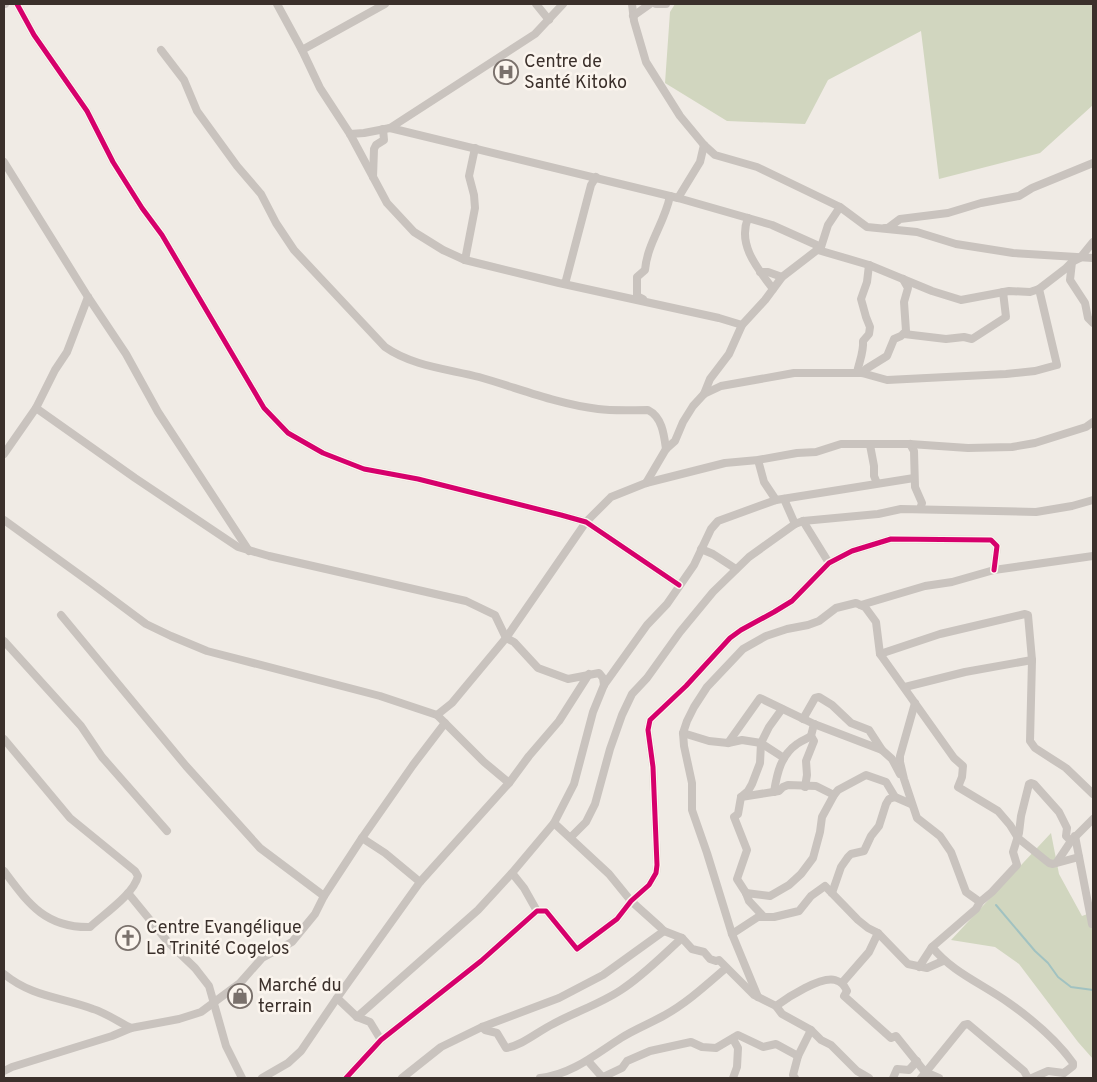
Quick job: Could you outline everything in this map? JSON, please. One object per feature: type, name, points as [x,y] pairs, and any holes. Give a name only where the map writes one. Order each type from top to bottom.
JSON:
[{"type":"street","points":[[17,4],[34,35],[87,111],[113,162],[142,208],[162,235],[264,408],[288,433],[323,453],[364,469],[418,479],[561,514],[586,522],[679,585]]},
{"type":"street","points":[[277,4],[320,88],[350,134],[387,203],[414,232],[443,250],[465,260],[719,318],[742,325]]},
{"type":"street","points":[[302,50],[385,4]]},
{"type":"street","points":[[536,4],[549,20]]},
{"type":"street","points":[[373,178],[374,149],[376,145],[384,140],[387,128],[518,47],[536,34],[562,4]]},
{"type":"street","points":[[632,4],[633,16],[646,62],[680,116],[704,146],[716,155],[758,167],[840,207],[867,227],[917,232],[956,244],[1013,253],[1093,258]]},
{"type":"street","points":[[633,16],[650,4]]},
{"type":"street","points":[[656,4],[666,4]]},
{"type":"street","points":[[161,50],[184,80],[198,112],[237,166],[261,194],[276,223],[294,250],[385,347],[396,355],[411,361],[498,382],[563,402],[599,409],[648,410],[658,418],[666,449]]},
{"type":"street","points":[[350,134],[387,128],[674,197],[772,225],[819,248],[869,265],[932,291],[961,300],[1003,292],[1030,292],[1039,289],[1072,262],[1080,258],[1093,242]]},
{"type":"street","points":[[646,302],[637,296],[637,277],[645,270],[646,257],[667,209],[700,162],[704,146]]},
{"type":"street","points":[[465,260],[475,208],[469,176],[475,148]]},
{"type":"street","points":[[4,162],[88,297],[126,354],[158,412],[250,551]]},
{"type":"street","points":[[867,227],[888,228],[900,219],[948,214],[981,203],[1019,196],[1032,188],[1093,164]]},
{"type":"street","points":[[566,284],[591,185],[596,177]]},
{"type":"street","points":[[646,483],[666,449],[675,441],[683,422],[704,394],[710,379],[729,354],[742,325],[765,300],[782,277],[819,248],[828,225],[840,207]]},
{"type":"street","points":[[748,218],[744,228],[748,251],[756,269],[773,289]]},
{"type":"street","points":[[1072,262],[1070,280],[1085,303],[1088,318],[1093,323]]},
{"type":"street","points":[[860,373],[859,362],[864,350],[863,341],[869,334],[870,326],[861,298],[867,282],[869,265]]},
{"type":"street","points":[[760,272],[768,272],[782,277]]},
{"type":"street","points":[[901,278],[908,288],[904,302],[906,327],[904,334]]},
{"type":"street","points":[[704,394],[721,386],[794,373],[860,373],[887,380],[1006,374],[1034,371],[1056,365],[1039,289]]},
{"type":"street","points":[[860,373],[887,356],[894,339],[904,334],[946,339],[964,337],[972,339],[1006,317],[1003,292]]},
{"type":"street","points":[[4,454],[36,408],[55,370],[67,352],[88,297]]},
{"type":"street","points":[[710,379],[714,384],[721,386]]},
{"type":"street","points":[[36,408],[135,478],[238,547],[466,601],[496,615],[506,638],[514,642],[538,668],[568,679],[599,673],[603,678],[604,685]]},
{"type":"street","points":[[437,715],[452,703],[506,638],[586,522],[611,497],[646,483],[725,462],[758,460],[797,453],[816,452],[841,444],[910,444],[968,448],[1012,447],[1044,440],[1086,427],[1093,422]]},
{"type":"street","points":[[910,444],[914,452],[915,487],[922,503],[920,509]]},
{"type":"street","points":[[870,445],[874,476],[877,484]]},
{"type":"street","points":[[758,460],[764,482],[780,499],[795,524]]},
{"type":"street","points":[[357,1017],[478,910],[554,823],[574,784],[593,712],[604,685],[647,625],[666,604],[694,565],[711,529],[718,521],[780,499],[914,478]]},
{"type":"street","points":[[571,837],[586,822],[595,804],[610,749],[632,694],[653,671],[680,632],[713,592],[749,556],[795,524],[803,521],[878,514],[901,509],[1036,512],[1072,506],[1093,500]]},
{"type":"street","points":[[4,520],[146,624],[171,636],[207,652],[380,696],[437,715],[484,762],[509,783]]},
{"type":"street","points":[[803,521],[829,563]]},
{"type":"street","points":[[346,1078],[381,1040],[481,961],[537,911],[546,911],[577,949],[617,919],[631,901],[649,885],[656,873],[657,864],[653,767],[648,730],[650,720],[686,686],[730,638],[792,601],[829,563],[852,551],[891,539],[991,540],[997,546],[994,570]]},
{"type":"street","points":[[702,549],[736,569]]},
{"type":"street","points":[[861,605],[925,586],[952,582],[994,570],[1093,556]]},
{"type":"street","points":[[758,997],[732,934],[692,810],[692,783],[683,733],[690,714],[707,687],[743,649],[766,636],[819,620],[836,608],[856,603],[865,607],[876,622],[880,654],[954,758],[963,766],[962,777],[958,787],[998,811],[1018,838],[1050,863],[1079,857]]},
{"type":"street","points":[[61,615],[186,766],[260,848],[324,896]]},
{"type":"street","points":[[880,654],[940,634],[1028,615],[1032,660],[1030,741],[1036,748],[1066,768],[1093,794]]},
{"type":"street","points":[[4,641],[36,679],[81,726],[102,757],[167,831]]},
{"type":"street","points":[[904,687],[965,672],[1032,660]]},
{"type":"street","points":[[262,1078],[288,1063],[301,1051],[420,882],[509,783],[559,721],[589,674]]},
{"type":"street","points":[[728,743],[759,698],[814,724],[882,750],[888,754],[904,779]]},
{"type":"street","points":[[803,719],[815,698],[819,698],[838,709],[851,723],[869,730],[882,750]]},
{"type":"street","points":[[915,703],[900,756],[911,804],[921,823],[940,836],[951,852],[966,892],[980,902]]},
{"type":"street","points":[[763,916],[748,901],[746,893],[736,879],[746,850],[734,817],[738,814],[741,797],[748,791],[760,764],[761,743],[769,727],[782,709]]},
{"type":"street","points":[[4,1071],[131,1028],[179,1019],[201,1012],[240,983],[262,958],[292,942],[315,914],[324,896],[362,838],[445,723]]},
{"type":"street","points":[[805,787],[807,775],[806,761],[814,741],[811,736],[814,724]]},
{"type":"street","points":[[683,733],[728,743],[742,740],[761,743],[784,758]]},
{"type":"street","points":[[774,792],[778,770],[784,758],[795,745],[811,736]]},
{"type":"street","points":[[4,739],[70,818],[135,871],[138,876],[137,881],[128,893],[90,927],[74,928],[41,914],[28,903],[4,871]]},
{"type":"street","points":[[746,893],[770,896],[789,885],[806,870],[813,858],[822,817],[838,790],[866,775],[886,782],[895,797],[911,804]]},
{"type":"street","points":[[919,967],[932,947],[976,908],[1017,865],[1013,852],[1018,838],[1023,803],[1029,784],[1031,783],[1059,812],[1066,828],[1066,836],[1073,838]]},
{"type":"street","points":[[741,797],[774,792],[788,786],[816,786],[834,794]]},
{"type":"street","points":[[832,893],[841,867],[851,854],[864,851],[879,826],[886,804],[889,799],[895,797]]},
{"type":"street","points":[[1057,862],[1073,838],[1093,819]]},
{"type":"street","points":[[554,823],[609,874],[631,901],[664,931],[682,938],[692,949],[704,952],[710,959],[719,960],[754,995],[776,1006],[782,1014],[811,1030],[821,1040],[831,1045],[857,1071],[870,1078]]},
{"type":"street","points":[[362,838],[385,853],[420,882]]},
{"type":"street","points":[[1073,838],[1079,857],[1092,924]]},
{"type":"street","points":[[512,873],[524,888],[537,911]]},
{"type":"street","points":[[732,934],[763,916],[774,917],[799,911],[811,896],[824,887],[858,920],[878,933],[908,964],[928,967],[943,960]]},
{"type":"street","points":[[128,893],[168,942],[195,968],[209,986],[226,1046],[242,1078]]},
{"type":"street","points":[[402,1078],[441,1047],[482,1027],[559,998],[602,975],[664,931]]},
{"type":"street","points":[[842,983],[870,950],[878,933]]},
{"type":"street","points":[[482,1027],[485,1030],[497,1033],[506,1048],[514,1047],[553,1024],[620,991],[638,978],[682,938]]},
{"type":"street","points":[[923,1075],[964,1025],[968,1024],[1030,1078],[1048,1071],[1064,1073],[1073,1066],[1073,1063],[1050,1036],[1010,1003],[970,980],[943,960],[932,947]]},
{"type":"street","points":[[540,1078],[550,1077],[588,1060],[622,1037],[667,1014],[703,988],[726,968]]},
{"type":"street","points":[[4,974],[14,983],[43,996],[62,999],[96,1010],[131,1028]]},
{"type":"street","points":[[776,1006],[792,994],[810,986],[831,979],[842,983],[847,991],[844,996],[891,1038],[896,1036],[917,1061],[923,1075]]},
{"type":"street","points":[[337,998],[357,1017],[370,1022],[381,1040]]},
{"type":"street","points":[[795,1078],[793,1075],[798,1056],[811,1030]]},
{"type":"street","points":[[588,1060],[603,1078],[622,1068],[627,1061],[650,1051],[691,1042],[702,1047],[716,1048],[739,1036],[763,1047],[776,1044],[798,1056]]},
{"type":"street","points":[[733,1039],[738,1048],[737,1067],[733,1078]]},
{"type":"street","points":[[893,1078],[897,1069],[909,1070],[917,1061]]},
{"type":"street","points":[[852,1078],[857,1071]]},
{"type":"street","points":[[923,1075],[939,1078]]},
{"type":"green space","points":[[675,4],[1093,4],[1093,105],[1040,153],[939,179],[921,31],[828,80],[805,124],[727,121],[665,83],[670,12]]},
{"type":"green space","points":[[1051,833],[1059,874],[1082,916],[1093,912],[1093,1059],[1019,964],[995,947],[951,940]]},
{"type":"waterway","points":[[996,905],[1035,951],[1048,963],[1058,977],[1071,987],[1093,990]]},
{"type":"cycle path","points":[[17,4],[34,35],[87,111],[113,162],[142,208],[162,235],[264,408],[288,433],[323,453],[364,469],[418,479],[586,522],[679,585]]},
{"type":"cycle path","points":[[346,1078],[381,1040],[481,961],[537,911],[546,911],[577,949],[617,919],[631,901],[649,885],[656,873],[657,865],[653,767],[648,730],[650,720],[686,686],[730,638],[792,601],[829,563],[852,551],[891,539],[991,540],[997,546],[994,570]]},
{"type":"place","name":"Centre de Santé Kitoko","points":[[506,72]]},
{"type":"place","name":"Centre Evangélique La Trinité Cogelos","points":[[128,938]]},
{"type":"place","name":"Marché du terrain","points":[[240,996]]}]
